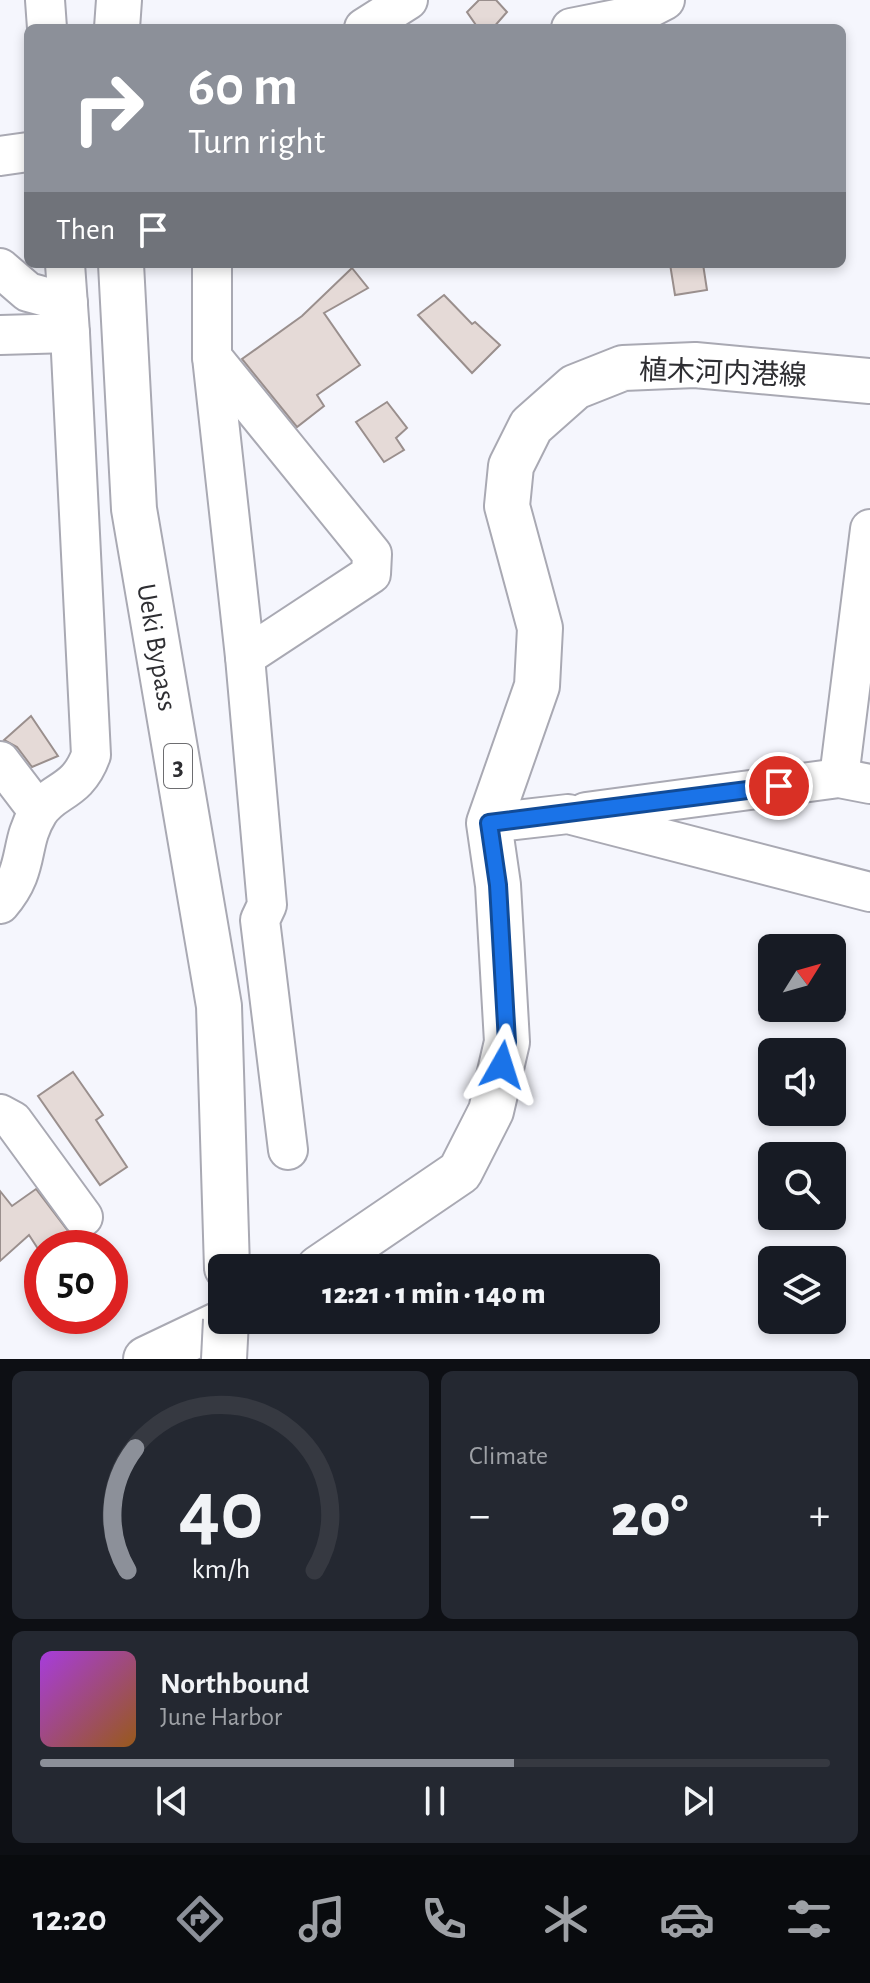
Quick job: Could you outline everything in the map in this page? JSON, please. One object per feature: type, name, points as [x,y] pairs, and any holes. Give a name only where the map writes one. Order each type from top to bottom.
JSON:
[{"type":"main road","points":[[117,24],[119,0]]},
{"type":"main road","name":"Ueki Bypass","points":[[121,268],[134,509],[219,1006],[227,1254]]},
{"type":"main road","name":"植木河内港線","points":[[340,1254],[460,1172],[491,1111],[507,1042],[498,885],[489,823],[537,686],[540,628],[507,506],[511,466],[531,426],[575,387],[623,368],[695,365],[870,381]]},
{"type":"main road","points":[[146,1359],[208,1329]]},
{"type":"main road","points":[[224,1359],[226,1334]]},
{"type":"street","points":[[45,0],[47,24]]},
{"type":"street","points":[[370,24],[408,0]]},
{"type":"street","points":[[591,24],[636,15],[665,0]]},
{"type":"street","points":[[0,156],[24,153]]},
{"type":"street","points":[[0,268],[28,292],[69,318]]},
{"type":"street","points":[[0,904],[16,886],[38,811],[72,787],[86,770],[91,755],[65,268]]},
{"type":"street","points":[[212,268],[212,357],[245,657],[267,905],[260,920],[288,1150]]},
{"type":"street","points":[[0,335],[69,318]]},
{"type":"street","points":[[212,357],[372,554],[371,574],[245,657]]},
{"type":"street","points":[[489,823],[855,781],[870,529]]},
{"type":"street","points":[[0,761],[38,811]]},
{"type":"street","points":[[568,814],[870,892]]},
{"type":"street","points":[[0,1114],[13,1121],[83,1217]]},
{"type":"building","points":[[479,0],[496,0],[507,12],[496,24],[475,24],[467,12]]},
{"type":"building","points":[[352,268],[368,288],[324,313],[360,365],[317,395],[324,406],[297,427],[242,359],[302,316]]},
{"type":"building","points":[[671,268],[704,268],[707,290],[675,295]]},
{"type":"building","points":[[444,295],[472,324],[475,322],[500,345],[472,373],[418,315]]},
{"type":"building","points":[[387,402],[407,428],[396,438],[404,450],[384,462],[356,422]]},
{"type":"building","points":[[31,716],[58,756],[32,767],[17,747],[4,740]]},
{"type":"building","points":[[73,1072],[103,1115],[96,1120],[127,1167],[100,1185],[38,1096]]},
{"type":"building","points":[[36,1189],[67,1230],[24,1230],[24,1239],[0,1261],[0,1191],[12,1206]]},
{"type":"route","points":[[502,1065],[507,1042],[498,885],[489,823],[779,786]]}]
